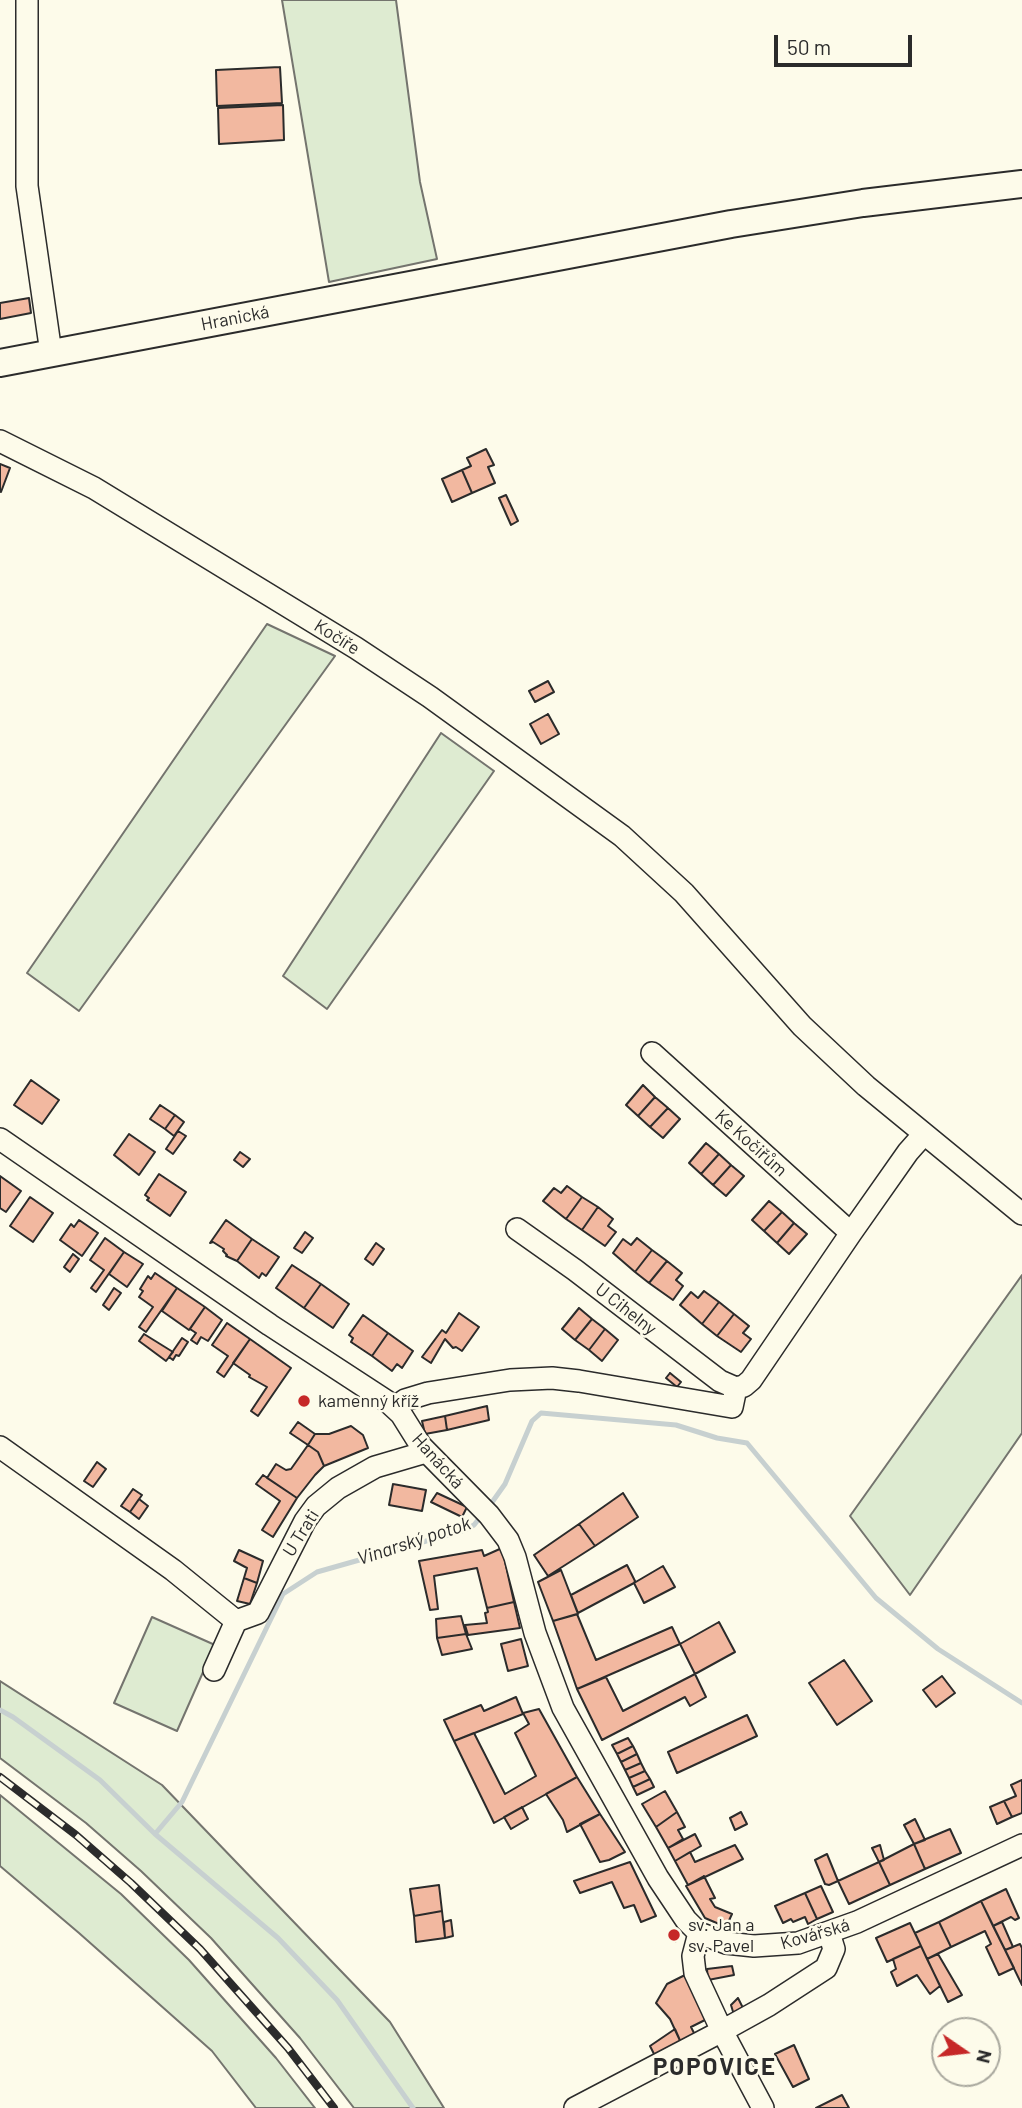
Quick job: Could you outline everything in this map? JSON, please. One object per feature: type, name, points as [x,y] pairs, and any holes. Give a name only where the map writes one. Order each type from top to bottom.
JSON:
[{"type":"main road","name":"Hranická","points":[[0,363],[731,224],[863,202],[1020,184]]},
{"type":"street","points":[[27,0],[27,186],[51,353]]},
{"type":"street","name":"Kočíře","points":[[0,441],[94,488],[356,648],[491,740],[622,836],[693,902],[802,1026],[866,1086],[1022,1214]]},
{"type":"street","name":"Ke Kočiřům","points":[[652,1053],[851,1233]]},
{"type":"street","points":[[395,1407],[405,1400],[428,1393],[510,1380],[552,1378],[732,1407],[736,1388],[744,1387],[751,1380],[851,1233],[923,1134]]},
{"type":"street","name":"Hanácká","points":[[0,1139],[270,1325],[395,1407],[426,1452],[485,1511],[512,1548],[536,1633],[563,1708],[658,1878],[686,1920],[699,1933]]},
{"type":"street","name":"U Cihelny","points":[[517,1230],[575,1270],[720,1381],[736,1388]]},
{"type":"street","points":[[0,1447],[173,1570],[236,1621],[214,1670]]},
{"type":"street","name":"U Trati","points":[[236,1621],[258,1613],[299,1531],[316,1506],[338,1488],[375,1468],[426,1452]]},
{"type":"street","name":"Kovářská","points":[[699,1933],[726,1942],[770,1946],[798,1943],[829,1933],[1022,1846]]},
{"type":"street","points":[[699,1933],[693,1956],[695,1973],[763,2108]]},
{"type":"street","points":[[575,2108],[769,2005],[827,1968],[834,1949],[829,1933]]},
{"type":"green space","points":[[282,0],[396,0],[420,182],[437,259],[329,282]]},
{"type":"green space","points":[[267,624],[335,656],[79,1011],[27,973]]},
{"type":"green space","points":[[441,733],[494,771],[327,1009],[283,976]]},
{"type":"green space","points":[[1022,1275],[1022,1433],[910,1595],[850,1516]]},
{"type":"green space","points":[[152,1617],[215,1645],[177,1731],[114,1703]]},
{"type":"green space","points":[[0,1681],[162,1785],[390,2022],[444,2108],[354,2108],[300,2038],[211,1938],[86,1823],[0,1758]]},
{"type":"green space","points":[[0,1795],[121,1894],[189,1960],[276,2058],[315,2108],[256,2108],[212,2051],[0,1866]]},
{"type":"building","points":[[280,67],[282,103],[217,106],[216,70]]},
{"type":"building","points":[[283,105],[284,140],[219,144],[218,108]]},
{"type":"building","points":[[29,298],[31,313],[0,319],[0,303]]},
{"type":"building","points":[[486,449],[494,465],[488,467],[495,483],[472,493],[462,470],[471,466],[467,458]]},
{"type":"building","points":[[0,464],[10,468],[1,492],[0,491]]},
{"type":"building","points":[[462,470],[472,493],[452,502],[442,479]]},
{"type":"building","points":[[506,495],[518,521],[511,525],[499,498]]},
{"type":"building","points":[[548,681],[554,692],[535,702],[529,691]]},
{"type":"building","points":[[548,714],[559,734],[541,744],[530,724]]},
{"type":"building","points":[[31,1080],[59,1100],[42,1124],[14,1105]]},
{"type":"building","points":[[643,1085],[655,1097],[638,1116],[626,1105]]},
{"type":"building","points":[[655,1097],[668,1108],[650,1127],[638,1116]]},
{"type":"building","points":[[160,1105],[175,1115],[165,1129],[150,1119]]},
{"type":"building","points":[[668,1108],[680,1119],[663,1138],[650,1127]]},
{"type":"building","points":[[175,1115],[184,1122],[174,1136],[165,1129]]},
{"type":"building","points":[[178,1131],[186,1136],[173,1154],[166,1149]]},
{"type":"building","points":[[129,1134],[155,1152],[139,1175],[114,1155]]},
{"type":"building","points":[[706,1143],[719,1154],[701,1174],[689,1163]]},
{"type":"building","points":[[240,1152],[250,1159],[243,1167],[234,1160]]},
{"type":"building","points":[[719,1154],[731,1165],[713,1185],[701,1174]]},
{"type":"building","points":[[731,1165],[744,1176],[726,1196],[713,1185]]},
{"type":"building","points":[[159,1174],[186,1192],[170,1216],[147,1200],[149,1198],[145,1195]]},
{"type":"building","points":[[0,1176],[21,1191],[6,1212],[0,1208]]},
{"type":"building","points":[[567,1186],[582,1197],[566,1219],[543,1201],[554,1188],[561,1193]]},
{"type":"building","points":[[30,1197],[53,1213],[33,1242],[10,1226]]},
{"type":"building","points":[[582,1197],[598,1207],[582,1230],[566,1219]]},
{"type":"building","points":[[769,1201],[782,1212],[764,1231],[752,1220]]},
{"type":"building","points":[[598,1207],[613,1219],[608,1226],[616,1232],[605,1246],[582,1230]]},
{"type":"building","points":[[782,1212],[794,1223],[777,1243],[764,1231]]},
{"type":"building","points":[[79,1220],[98,1233],[82,1256],[60,1240],[71,1224],[74,1227]]},
{"type":"building","points":[[226,1220],[252,1239],[237,1261],[226,1256],[224,1249],[213,1242],[210,1243]]},
{"type":"building","points":[[794,1223],[807,1234],[789,1254],[777,1243]]},
{"type":"building","points":[[305,1232],[313,1238],[302,1253],[294,1248]]},
{"type":"building","points":[[105,1238],[124,1252],[96,1292],[91,1288],[104,1270],[90,1260]]},
{"type":"building","points":[[637,1238],[652,1250],[635,1272],[613,1253],[623,1239],[631,1245]]},
{"type":"building","points":[[252,1239],[279,1257],[266,1276],[262,1273],[259,1278],[237,1261]]},
{"type":"building","points":[[376,1243],[384,1249],[373,1265],[365,1259]]},
{"type":"building","points":[[652,1250],[667,1261],[649,1283],[635,1272]]},
{"type":"building","points":[[124,1252],[143,1264],[127,1287],[109,1274]]},
{"type":"building","points":[[73,1254],[79,1259],[70,1272],[64,1267]]},
{"type":"building","points":[[667,1261],[682,1273],[676,1280],[683,1286],[673,1300],[649,1283]]},
{"type":"building","points":[[292,1265],[321,1284],[304,1308],[276,1288]]},
{"type":"building","points":[[155,1273],[177,1288],[146,1332],[139,1327],[153,1307],[139,1297],[143,1291],[140,1289],[148,1276],[151,1279]]},
{"type":"building","points":[[321,1284],[349,1304],[333,1328],[304,1308]]},
{"type":"building","points":[[114,1288],[121,1293],[109,1310],[103,1305]]},
{"type":"building","points":[[177,1288],[205,1307],[189,1330],[162,1311]]},
{"type":"building","points":[[704,1291],[719,1302],[702,1324],[680,1305],[691,1292],[698,1298]]},
{"type":"building","points":[[719,1302],[734,1314],[717,1336],[702,1324]]},
{"type":"building","points":[[205,1307],[222,1320],[208,1341],[201,1337],[197,1344],[191,1340],[196,1333],[190,1329]]},
{"type":"building","points":[[579,1308],[592,1319],[575,1340],[562,1329]]},
{"type":"building","points":[[459,1313],[479,1327],[462,1351],[453,1348],[445,1339],[431,1363],[422,1357],[442,1330],[446,1333]]},
{"type":"building","points":[[734,1314],[749,1326],[743,1333],[751,1339],[741,1352],[717,1336]]},
{"type":"building","points":[[363,1315],[388,1333],[372,1356],[351,1342],[353,1338],[349,1335]]},
{"type":"building","points":[[592,1319],[605,1329],[589,1350],[575,1340]]},
{"type":"building","points":[[227,1323],[250,1339],[224,1377],[217,1372],[228,1356],[212,1345]]},
{"type":"building","points":[[605,1329],[618,1340],[602,1361],[589,1350]]},
{"type":"building","points":[[388,1333],[413,1351],[402,1368],[397,1364],[392,1371],[372,1356]]},
{"type":"building","points":[[144,1334],[173,1352],[166,1361],[139,1341]]},
{"type":"building","points":[[182,1338],[188,1342],[173,1360],[169,1357]]},
{"type":"building","points":[[250,1339],[291,1368],[258,1416],[251,1411],[267,1387],[249,1377],[250,1375],[233,1363]]},
{"type":"building","points":[[670,1373],[681,1382],[677,1387],[666,1378]]},
{"type":"building","points":[[487,1406],[489,1420],[447,1430],[445,1416]]},
{"type":"building","points":[[445,1416],[447,1430],[425,1434],[422,1421]]},
{"type":"building","points":[[298,1422],[315,1434],[308,1445],[290,1433]]},
{"type":"building","points":[[351,1426],[363,1435],[368,1448],[324,1466],[318,1452],[308,1445],[315,1434],[329,1434]]},
{"type":"building","points":[[308,1445],[318,1452],[324,1466],[297,1498],[267,1478],[276,1464],[286,1470],[291,1469]]},
{"type":"building","points":[[97,1462],[106,1469],[93,1487],[84,1481]]},
{"type":"building","points":[[263,1475],[297,1498],[273,1537],[262,1530],[280,1501],[256,1484]]},
{"type":"building","points":[[393,1484],[426,1490],[422,1511],[389,1505]]},
{"type":"building","points":[[133,1489],[142,1495],[130,1512],[121,1506]]},
{"type":"building","points":[[437,1493],[467,1507],[462,1517],[431,1502]]},
{"type":"building","points":[[623,1493],[638,1517],[595,1546],[579,1524]]},
{"type":"building","points":[[139,1499],[148,1506],[139,1519],[130,1512]]},
{"type":"building","points":[[579,1524],[595,1546],[548,1576],[534,1555]]},
{"type":"building","points":[[502,1548],[514,1602],[487,1608],[477,1568],[434,1576],[438,1609],[430,1610],[419,1561],[482,1550],[484,1556]]},
{"type":"building","points":[[239,1550],[263,1561],[257,1583],[244,1578],[247,1568],[234,1561]]},
{"type":"building","points":[[627,1565],[634,1583],[578,1613],[571,1595]]},
{"type":"building","points":[[663,1566],[675,1587],[644,1603],[634,1583]]},
{"type":"building","points":[[561,1570],[578,1614],[553,1621],[538,1582]]},
{"type":"building","points":[[244,1578],[257,1583],[250,1604],[237,1601]]},
{"type":"building","points":[[514,1602],[520,1628],[468,1635],[465,1625],[487,1623],[487,1608]]},
{"type":"building","points":[[577,1614],[596,1660],[672,1627],[680,1644],[577,1689],[553,1621]]},
{"type":"building","points":[[461,1616],[466,1634],[437,1638],[436,1619]]},
{"type":"building","points":[[719,1622],[735,1652],[695,1674],[680,1644]]},
{"type":"building","points":[[466,1634],[472,1649],[442,1655],[437,1638]]},
{"type":"building","points":[[521,1639],[528,1666],[508,1671],[501,1644]]},
{"type":"building","points":[[844,1660],[872,1701],[837,1725],[809,1683]]},
{"type":"building","points":[[695,1674],[706,1697],[690,1706],[685,1697],[602,1740],[577,1689],[606,1677],[623,1711]]},
{"type":"building","points":[[942,1676],[955,1693],[936,1707],[923,1690]]},
{"type":"building","points":[[516,1697],[523,1714],[454,1741],[444,1720],[481,1705],[484,1711]]},
{"type":"building","points":[[539,1709],[577,1777],[494,1823],[454,1741],[474,1733],[505,1794],[536,1776],[515,1733],[529,1724],[523,1713]]},
{"type":"building","points":[[747,1715],[757,1736],[677,1773],[668,1752]]},
{"type":"building","points":[[628,1738],[633,1746],[617,1754],[612,1745]]},
{"type":"building","points":[[633,1746],[637,1754],[621,1762],[617,1754]]},
{"type":"building","points":[[637,1754],[641,1763],[625,1770],[621,1762]]},
{"type":"building","points":[[641,1763],[645,1771],[629,1778],[625,1770]]},
{"type":"building","points":[[645,1771],[650,1779],[633,1787],[629,1778]]},
{"type":"building","points":[[577,1777],[600,1814],[567,1832],[563,1820],[546,1794]]},
{"type":"building","points":[[650,1779],[654,1787],[637,1795],[633,1787]]},
{"type":"building","points":[[1022,1780],[1022,1813],[1012,1817],[1004,1801],[1016,1796],[1011,1785]]},
{"type":"building","points":[[665,1791],[677,1812],[656,1827],[642,1804]]},
{"type":"building","points":[[1004,1801],[1012,1817],[997,1824],[990,1807]]},
{"type":"building","points":[[522,1807],[528,1819],[511,1829],[504,1817]]},
{"type":"building","points":[[677,1812],[685,1827],[678,1830],[683,1839],[668,1848],[656,1827]]},
{"type":"building","points":[[741,1812],[747,1824],[735,1830],[730,1818]]},
{"type":"building","points":[[600,1814],[625,1852],[600,1862],[580,1824]]},
{"type":"building","points":[[915,1819],[925,1840],[914,1844],[904,1825]]},
{"type":"building","points":[[950,1829],[961,1853],[925,1869],[914,1844]]},
{"type":"building","points":[[695,1834],[701,1846],[675,1861],[668,1848]]},
{"type":"building","points":[[914,1844],[925,1869],[890,1885],[879,1862]]},
{"type":"building","points":[[735,1845],[743,1859],[688,1885],[675,1861],[690,1852],[695,1862]]},
{"type":"building","points":[[880,1845],[884,1860],[879,1862],[872,1848]]},
{"type":"building","points":[[827,1854],[838,1881],[829,1885],[825,1884],[815,1860]]},
{"type":"building","points":[[630,1862],[656,1916],[641,1922],[634,1905],[624,1908],[612,1882],[580,1893],[574,1881]]},
{"type":"building","points":[[879,1862],[890,1885],[849,1904],[838,1881]]},
{"type":"building","points":[[704,1876],[715,1898],[710,1899],[715,1907],[732,1914],[726,1927],[705,1918],[686,1886]]},
{"type":"building","points":[[439,1885],[442,1911],[414,1916],[410,1889]]},
{"type":"building","points":[[821,1886],[833,1912],[817,1919],[805,1893]]},
{"type":"building","points":[[1006,1889],[1019,1918],[1015,1920],[1011,1917],[993,1926],[981,1901]]},
{"type":"building","points":[[805,1893],[817,1919],[808,1924],[805,1917],[783,1923],[775,1906]]},
{"type":"building","points":[[981,1901],[1014,1968],[999,1975],[986,1947],[991,1944],[985,1931],[951,1947],[939,1922]]},
{"type":"building","points":[[442,1911],[445,1938],[416,1942],[414,1916]]},
{"type":"building","points":[[451,1920],[453,1936],[445,1938],[444,1922]]},
{"type":"building","points":[[939,1922],[951,1947],[927,1959],[915,1933]]},
{"type":"building","points":[[1002,1922],[1013,1947],[1005,1950],[993,1926]]},
{"type":"building","points":[[910,1923],[921,1946],[887,1962],[876,1938]]},
{"type":"building","name":"sv. Jan a sv. Pavel","points":[[676,1929],[680,1937],[675,1942],[668,1932]]},
{"type":"building","points":[[1020,1944],[1022,1948],[1022,1985],[1005,1950]]},
{"type":"building","points":[[921,1946],[940,1986],[930,1994],[917,1975],[897,1986],[891,1972],[896,1969],[893,1959]]},
{"type":"building","points":[[938,1954],[962,1995],[948,2002],[927,1959]]},
{"type":"building","points":[[732,1966],[734,1975],[708,1980],[707,1969]]},
{"type":"building","points":[[685,1975],[707,2019],[691,2027],[696,2037],[682,2045],[670,2019],[656,2003],[667,1984]]},
{"type":"building","points":[[738,1998],[744,2010],[734,2015],[731,2005]]},
{"type":"building","points":[[675,2029],[682,2045],[656,2058],[650,2046]]},
{"type":"building","points":[[794,2045],[809,2079],[793,2087],[775,2054]]},
{"type":"building","points":[[842,2095],[849,2108],[816,2108]]},
{"type":"waterway","name":"Vinarský potok","points":[[488,1508],[505,1484],[532,1421],[541,1413],[676,1425],[717,1438],[747,1443],[876,1598],[938,1649],[1022,1703]]},
{"type":"waterway","name":"Vinarský potok","points":[[0,1710],[100,1780],[155,1834],[182,1802],[283,1594],[317,1572],[465,1530],[474,1525],[482,1515]]},
{"type":"waterway","points":[[155,1834],[278,1938],[337,2000],[413,2108]]},
{"type":"railway","points":[[0,1777],[76,1835],[200,1949],[288,2048],[334,2108]]},
{"type":"place","name":"kamenný kříž","points":[[304,1401]]},
{"type":"place","name":"sv. Jan a sv. Pavel","points":[[674,1935]]},
{"type":"district","name":"POPOVICE","points":[[715,2067]]}]
